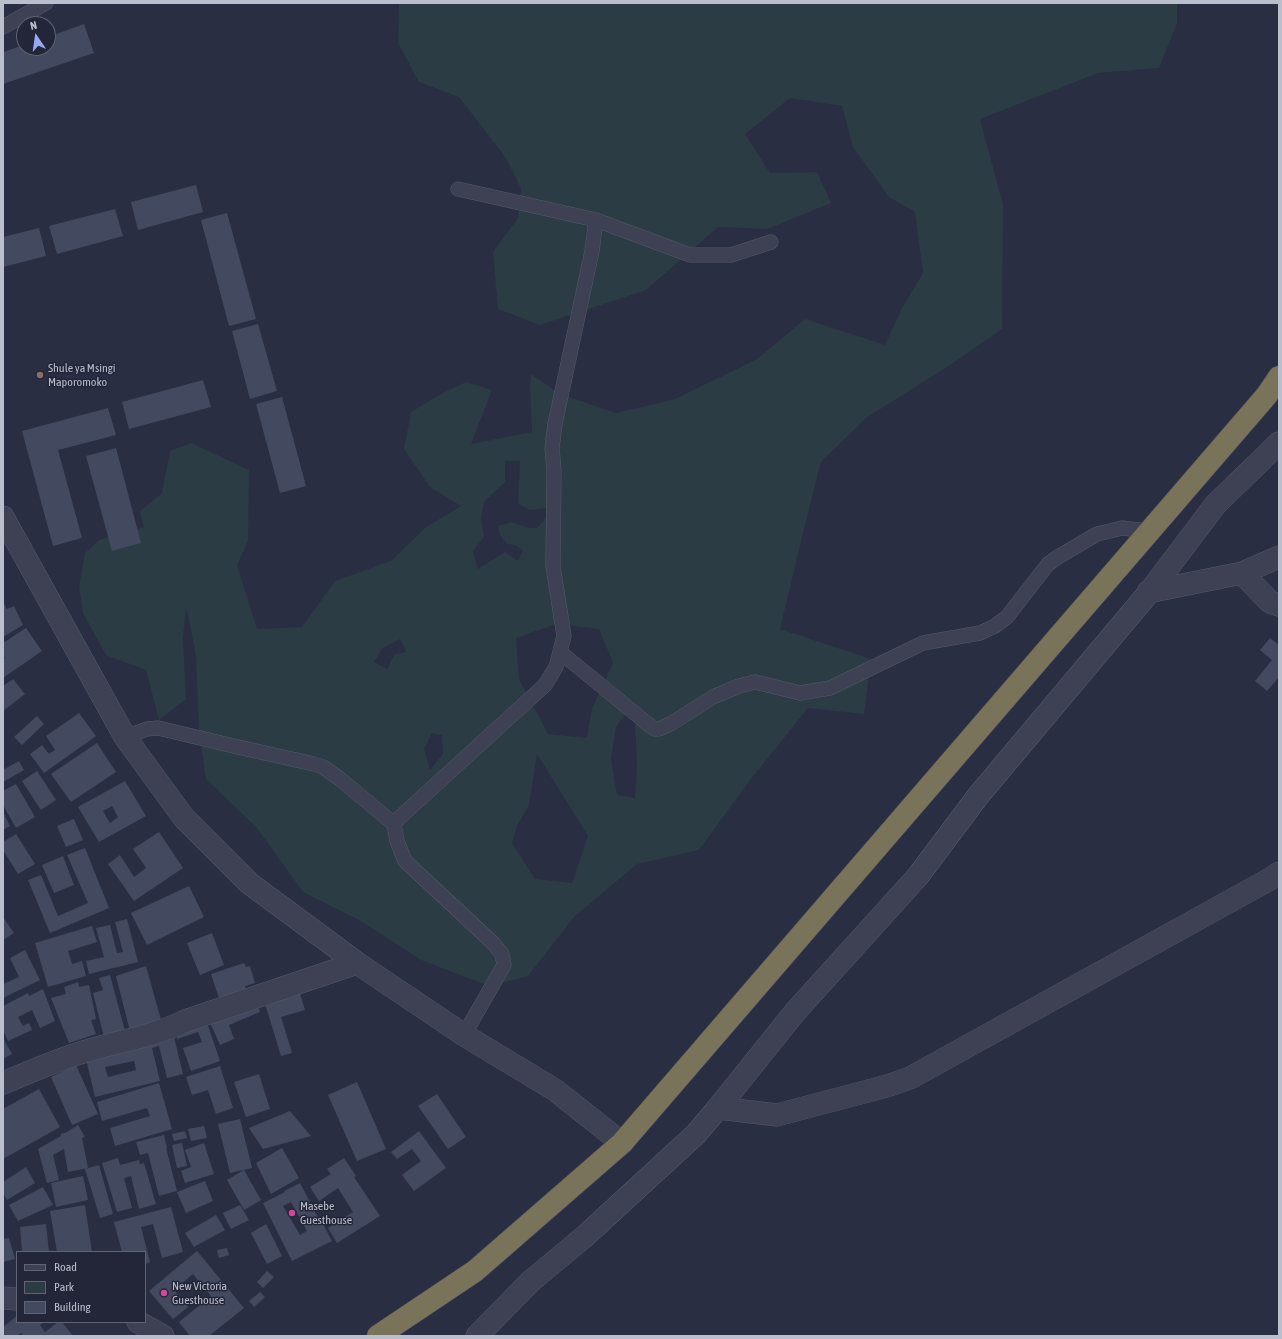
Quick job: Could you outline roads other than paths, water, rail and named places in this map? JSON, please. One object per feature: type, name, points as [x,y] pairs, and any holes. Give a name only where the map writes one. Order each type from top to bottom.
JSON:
[{"type":"highway","points":[[378,1336],[475,1271],[622,1143],[1148,531],[1267,395],[1279,377]]},
{"type":"street","points":[[477,1336],[531,1280],[584,1237],[696,1134],[795,1012],[918,876],[978,796],[1148,592],[1216,504],[1279,443]]},
{"type":"street","points":[[3,518],[125,737],[184,818],[249,883],[357,963],[464,1035],[555,1090],[622,1143]]},
{"type":"street","points":[[1148,592],[1242,573],[1279,557]]},
{"type":"street","points":[[1242,573],[1270,602],[1279,606]]},
{"type":"street","points":[[718,1108],[777,1115],[887,1086],[910,1078],[1151,946],[1279,873]]},
{"type":"street","points":[[3,1083],[80,1053],[146,1037],[172,1028],[185,1021],[357,963]]},
{"type":"street","points":[[3,1298],[16,1299]]},
{"type":"street","points":[[140,1323],[162,1336]]},
{"type":"lane","points":[[3,27],[46,3]]},
{"type":"lane","points":[[458,189],[596,220],[690,256],[731,255],[772,242]]},
{"type":"lane","points":[[394,824],[398,818],[545,685],[556,668],[564,636],[553,566],[554,470],[552,448],[555,424],[592,251],[596,220]]},
{"type":"lane","points":[[560,652],[654,729],[659,729],[672,724],[713,697],[739,686],[755,682],[800,693],[830,688],[923,643],[980,633],[995,626],[1006,617],[1048,564],[1058,557],[1097,534],[1110,530],[1122,528],[1148,531]]},
{"type":"lane","points":[[125,737],[147,729],[158,728],[314,764],[323,767],[336,775],[394,824],[397,841],[405,861],[493,943],[502,954],[504,965],[464,1035]]},
{"type":"place","name":"Shule ya Msingi Maporomoko","points":[[40,375]]},
{"type":"place","name":"Masebe Guesthouse","points":[[292,1213]]},
{"type":"place","name":"New Victoria Guesthouse","points":[[164,1293]]}]
